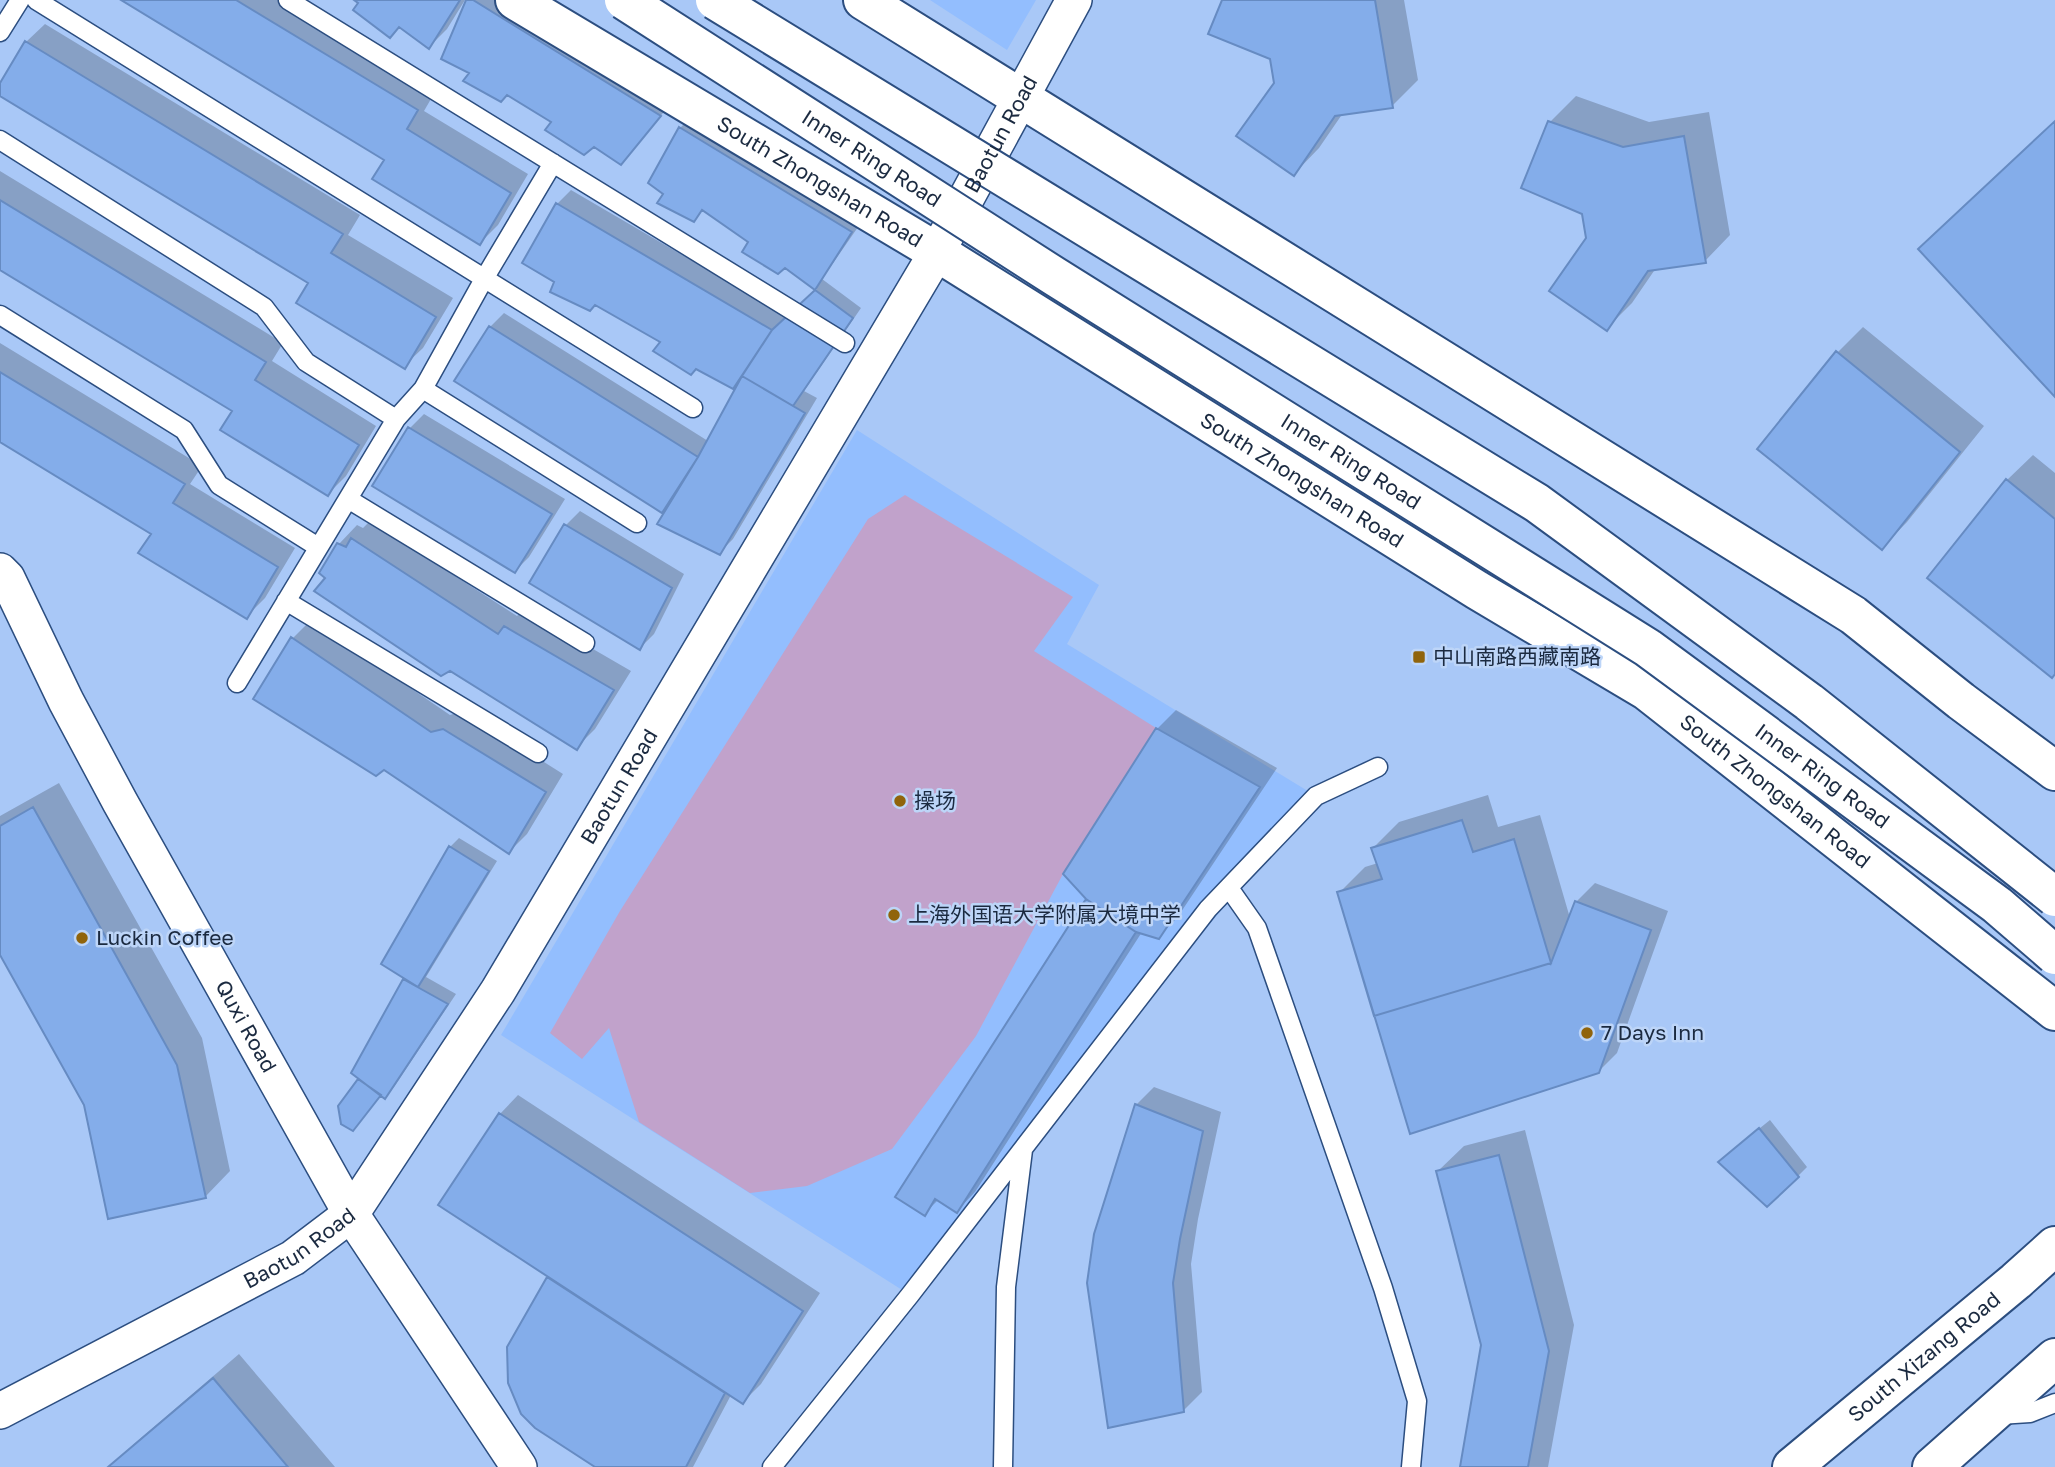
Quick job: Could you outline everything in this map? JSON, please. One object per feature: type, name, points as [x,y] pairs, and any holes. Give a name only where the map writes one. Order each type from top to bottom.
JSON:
[{"type":"main road","name":"South Zhongshan Road","points":[[514,0],[937,251],[1477,590],[1647,691],[2055,1011]]},
{"type":"main road","name":"Inner Ring Road","points":[[624,0],[1054,276],[1648,648],[1997,905],[2055,955]]},
{"type":"main road","points":[[715,0],[1537,503],[1809,702],[2055,897]]},
{"type":"main road","points":[[863,0],[1853,615],[2055,771]]},
{"type":"main road","name":"South Xizang Road","points":[[1792,1467],[2055,1247]]},
{"type":"main road","points":[[1932,1467],[2055,1358]]},
{"type":"street","name":"Baotun Road","points":[[0,1411],[293,1258],[351,1214],[498,991],[937,251],[1074,0]]},
{"type":"street","name":"Quxi Road","points":[[0,571],[7,578],[66,701],[120,802],[351,1214],[519,1467]]},
{"type":"lane","points":[[0,32],[20,0]]},
{"type":"lane","points":[[36,0],[694,408]]},
{"type":"lane","points":[[288,0],[845,344]]},
{"type":"lane","points":[[0,140],[264,307],[306,362],[396,419]]},
{"type":"lane","points":[[237,683],[396,419],[423,389],[553,163]]},
{"type":"lane","points":[[0,315],[184,430],[219,485],[318,547]]},
{"type":"lane","points":[[423,389],[637,523]]},
{"type":"lane","points":[[348,499],[585,643]]},
{"type":"lane","points":[[286,601],[538,753]]},
{"type":"lane","points":[[772,1467],[910,1295],[1208,909],[1316,796],[1378,767]]},
{"type":"lane","points":[[1229,888],[1257,928],[1382,1288],[1417,1401],[1411,1467]]},
{"type":"lane","points":[[1003,1467],[1006,1287],[1023,1149]]},
{"type":"lane","points":[[1989,1416],[2030,1413],[2055,1403]]},
{"type":"shaded area","points":[[930,0],[1036,0],[1007,50]]},
{"type":"shaded area","name":"操场","points":[[857,430],[1099,585],[1067,644],[1316,796],[1023,1149],[910,1295],[501,1035]]},
{"type":"shaded area","name":"操场","points":[[905,495],[1073,597],[1034,651],[1156,728],[1063,874],[976,1036],[892,1149],[807,1186],[750,1193],[639,1122],[609,1028],[582,1059],[550,1033],[620,911],[868,519]]},
{"type":"building","points":[[121,0],[236,0],[418,110],[407,129],[511,193],[480,245],[372,179],[384,160]]},
{"type":"building","points":[[354,0],[460,0],[429,49],[399,27],[390,38],[353,10],[358,3]]},
{"type":"building","points":[[466,0],[473,0],[661,116],[621,165],[594,147],[584,155],[545,130],[551,122],[507,95],[501,102],[463,81],[469,73],[441,59]]},
{"type":"building","points":[[1222,0],[1375,0],[1393,108],[1335,116],[1294,176],[1236,136],[1274,83],[1270,59],[1208,34]]},
{"type":"building","points":[[25,41],[343,234],[331,253],[436,317],[405,369],[296,303],[308,283],[0,96],[0,83]]},
{"type":"building","points":[[1548,121],[1623,147],[1684,136],[1706,263],[1648,271],[1607,331],[1549,291],[1586,238],[1582,214],[1521,188]]},
{"type":"building","points":[[2055,121],[2055,397],[1918,249]]},
{"type":"building","points":[[679,127],[852,232],[815,290],[785,268],[778,274],[742,252],[748,242],[702,210],[694,222],[657,203],[663,194],[648,183]]},
{"type":"building","points":[[0,200],[266,362],[255,380],[359,445],[328,496],[220,430],[232,411],[0,270]]},
{"type":"building","points":[[556,203],[772,330],[733,389],[696,369],[691,375],[653,351],[660,342],[595,305],[590,311],[550,292],[554,282],[522,263]]},
{"type":"building","points":[[815,290],[853,318],[793,406],[742,376],[772,330]]},
{"type":"building","points":[[489,326],[698,457],[662,513],[454,381]]},
{"type":"building","points":[[1836,351],[1960,452],[1882,550],[1757,449]]},
{"type":"building","points":[[0,372],[185,484],[173,503],[278,567],[247,619],[138,553],[151,534],[0,442]]},
{"type":"building","points":[[742,376],[805,413],[720,555],[657,524],[698,457]]},
{"type":"building","points":[[408,427],[552,514],[515,573],[372,486]]},
{"type":"building","points":[[2006,479],[2055,519],[2055,674],[2052,678],[1927,578]]},
{"type":"building","points":[[564,524],[672,588],[640,650],[529,583]]},
{"type":"building","points":[[351,538],[498,634],[504,626],[614,690],[577,750],[450,671],[441,676],[314,591],[325,578],[319,573],[337,543],[346,547]]},
{"type":"building","points":[[291,637],[431,732],[443,729],[546,792],[509,854],[384,770],[376,776],[253,699]]},
{"type":"building","points":[[1156,728],[1260,787],[1159,939],[1136,932],[1086,899],[1063,874]]},
{"type":"building","points":[[33,807],[177,1065],[206,1198],[108,1219],[84,1105],[0,955],[0,826]]},
{"type":"building","points":[[1462,820],[1473,852],[1514,839],[1551,963],[1575,901],[1651,930],[1599,1073],[1410,1134],[1337,892],[1382,879],[1371,848]]},
{"type":"building","points":[[1462,820],[1473,852],[1514,839],[1551,963],[1374,1016],[1337,892],[1382,879],[1371,848]]},
{"type":"building","points":[[449,846],[489,871],[418,987],[381,964]]},
{"type":"building","points":[[1086,899],[1136,932],[957,1213],[935,1199],[925,1216],[895,1197]]},
{"type":"building","points":[[403,979],[448,1004],[385,1099],[351,1073]]},
{"type":"building","points":[[358,1079],[381,1095],[353,1131],[341,1124],[338,1106]]},
{"type":"building","points":[[1135,1104],[1203,1131],[1173,1283],[1184,1412],[1108,1428],[1087,1283],[1094,1234]]},
{"type":"building","points":[[499,1113],[803,1311],[743,1404],[438,1205]]},
{"type":"building","points":[[1759,1128],[1799,1177],[1767,1207],[1718,1162]]},
{"type":"building","points":[[1499,1155],[1549,1351],[1528,1467],[1460,1467],[1481,1345],[1436,1171]]},
{"type":"building","points":[[547,1277],[725,1393],[686,1467],[595,1467],[535,1428],[521,1414],[508,1383],[507,1347]]},
{"type":"building","points":[[213,1378],[288,1467],[108,1467]]},
{"type":"place","name":"中山南路西藏南路","points":[[1419,657]]},
{"type":"place","name":"操场","points":[[900,801]]},
{"type":"place","name":"上海外国语大学附属大境中学","points":[[894,915]]},
{"type":"place","name":"Luckin Coffee","points":[[82,938]]},
{"type":"place","name":"7 Days Inn","points":[[1587,1033]]}]
